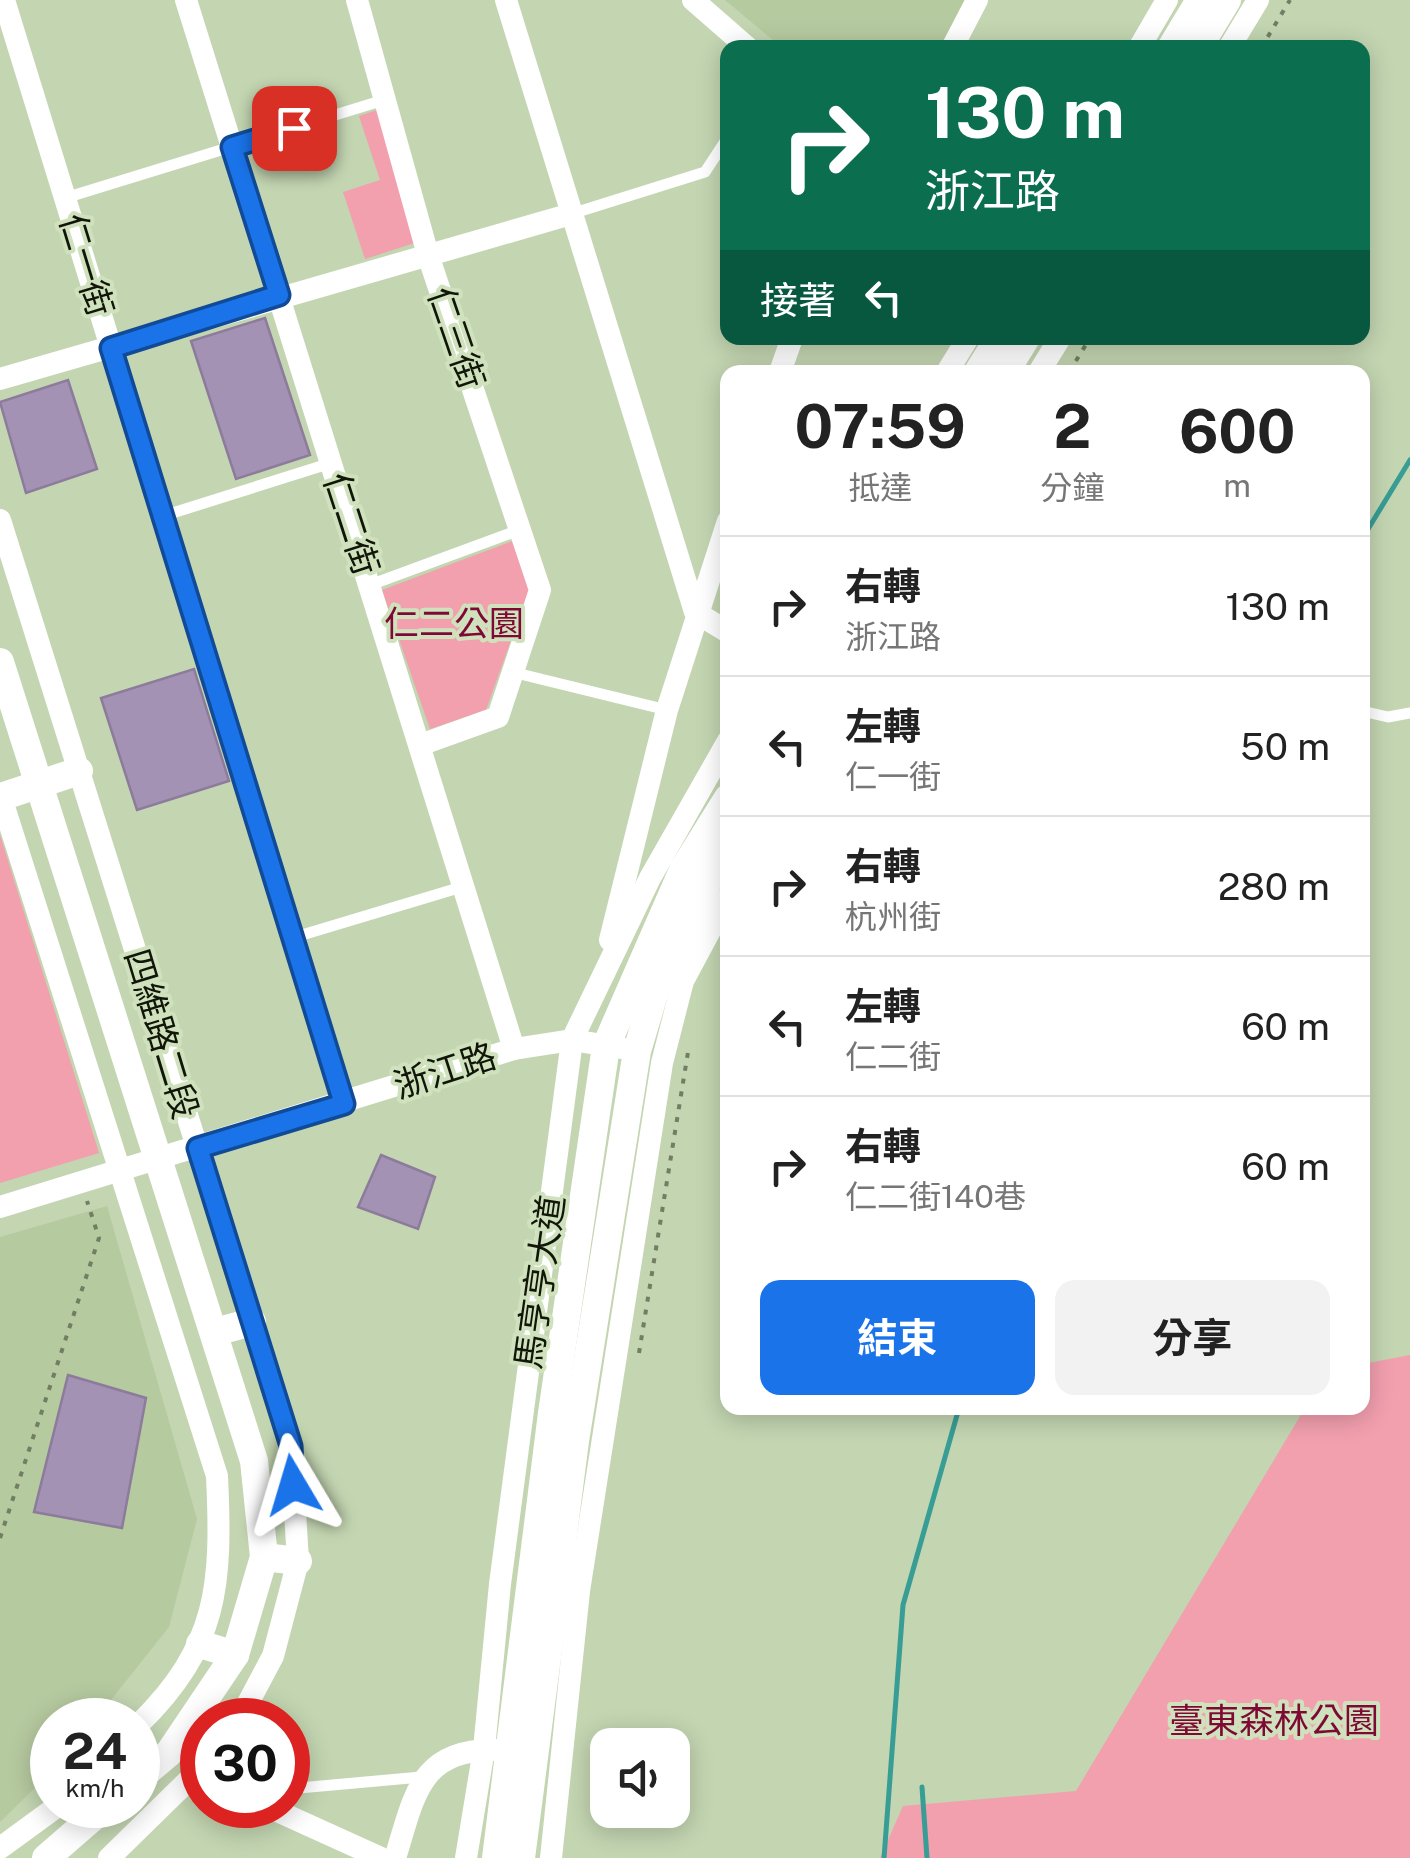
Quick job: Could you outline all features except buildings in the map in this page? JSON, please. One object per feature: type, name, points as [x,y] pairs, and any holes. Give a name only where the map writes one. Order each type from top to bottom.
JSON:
[{"type":"street","name":"仁二街","points":[[186,0],[514,1048]]},
{"type":"street","name":"仁三街","points":[[356,0],[428,255],[540,590],[498,717],[420,745]]},
{"type":"street","points":[[506,0],[695,612],[720,627]]},
{"type":"street","points":[[692,0],[739,40]]},
{"type":"street","points":[[956,40],[977,0]]},
{"type":"street","points":[[1190,35],[1200,0]]},
{"type":"street","points":[[1190,35],[1227,0]]},
{"type":"street","points":[[1190,35],[1258,0]]},
{"type":"street","name":"仁一街","points":[[4,7],[344,1104]]},
{"type":"street","points":[[0,379],[279,295],[571,214]]},
{"type":"street","name":"四維路二段","points":[[0,520],[291,1446],[298,1561],[274,1656],[251,1698]]},
{"type":"street","points":[[600,988],[667,710],[720,543]]},
{"type":"street","name":"四維路二段","points":[[0,662],[161,1158],[254,1461],[264,1557],[235,1655],[169,1754],[160,1761]]},
{"type":"street","name":"馬亨亨大道","points":[[551,1858],[523,1752],[500,1584],[572,1040],[650,878],[720,755]]},
{"type":"street","points":[[78,770],[0,796],[217,1476],[221,1562],[200,1644],[160,1703]]},
{"type":"street","name":"馬亨亨大道","points":[[554,1588],[571,1283],[606,1046],[683,870],[720,811]]},
{"type":"street","name":"馬亨亨大道","points":[[496,1858],[523,1752],[613,1285],[649,1057],[654,994],[720,857]]},
{"type":"street","name":"馬亨亨大道","points":[[649,1057],[720,912]]},
{"type":"street","name":"浙江路","points":[[0,1206],[344,1104],[514,1048],[572,1040],[649,1057]]},
{"type":"street","points":[[540,1279],[571,1283]]},
{"type":"street","points":[[215,1332],[252,1322]]},
{"type":"street","points":[[264,1557],[298,1561]]},
{"type":"street","points":[[500,1584],[554,1588]]},
{"type":"street","points":[[200,1644],[235,1655]]},
{"type":"street","points":[[396,1858],[421,1777],[447,1760],[523,1752]]},
{"type":"street","name":"馬亨亨大道","points":[[466,1858],[523,1752]]},
{"type":"street","name":"馬亨亨大道","points":[[521,1858],[523,1752]]},
{"type":"street","points":[[169,1754],[180,1760]]},
{"type":"street","points":[[109,1858],[180,1792]]},
{"type":"street","points":[[0,1848],[30,1826]]},
{"type":"street","points":[[310,1826],[381,1858]]},
{"type":"street","points":[[46,1858],[81,1828]]},
{"type":"lane","points":[[65,198],[387,99]]},
{"type":"lane","points":[[571,214],[705,172],[720,149]]},
{"type":"lane","points":[[163,516],[332,463]]},
{"type":"lane","points":[[370,585],[522,529]]},
{"type":"lane","points":[[512,672],[667,710]]},
{"type":"lane","points":[[1370,713],[1388,718],[1410,712]]},
{"type":"lane","points":[[292,938],[465,886]]},
{"type":"lane","points":[[310,1787],[421,1777]]},
{"type":"path","points":[[1267,40],[1290,0]]},
{"type":"path","points":[[639,1353],[690,1042]]},
{"type":"path","points":[[0,1538],[100,1238],[81,1182]]},
{"type":"shaded area","points":[[725,0],[970,0],[949,40],[773,40]]},
{"type":"shaded area","points":[[107,1206],[197,1519],[169,1627],[113,1698],[30,1698],[30,1793],[0,1822],[0,1237]]},
{"type":"green space","points":[[383,108],[427,239],[365,259],[343,192],[380,180],[359,116]]},
{"type":"green space","name":"仁二公園","points":[[515,540],[529,590],[486,710],[430,729],[382,590]]},
{"type":"green space","points":[[0,835],[99,1153],[0,1183]]},
{"type":"green space","name":"臺東森林公園","points":[[1410,1355],[1410,1858],[880,1858],[903,1806],[1076,1791],[1301,1415],[1370,1415],[1370,1363]]},
{"type":"waterway","points":[[1370,526],[1410,460]]},
{"type":"waterway","points":[[884,1858],[903,1605],[957,1415]]},
{"type":"waterway","points":[[922,1787],[927,1858]]},
{"type":"route","points":[[293,1485],[291,1446],[198,1148],[344,1104],[111,348],[279,295],[232,147],[294,128]]}]
